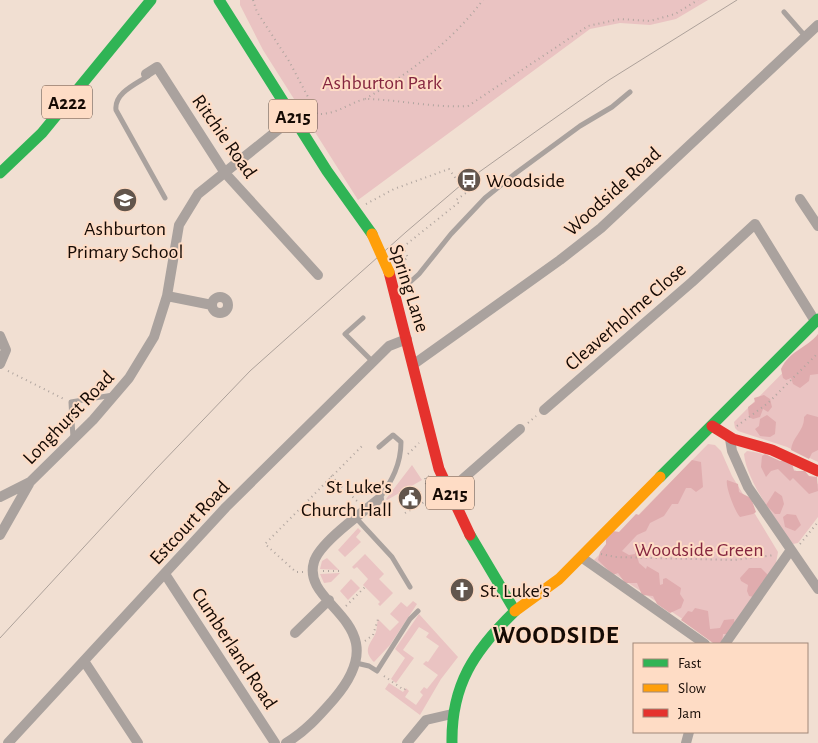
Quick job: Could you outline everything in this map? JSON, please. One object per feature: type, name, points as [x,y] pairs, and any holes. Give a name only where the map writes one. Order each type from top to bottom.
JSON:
[{"type":"main road","name":"A222","points":[[0,173],[42,133],[151,0]]},
{"type":"main road","name":"Spring Lane","points":[[220,0],[294,117],[372,234],[388,270],[395,294],[414,364],[430,437],[440,470],[479,553],[515,611]]},
{"type":"main road","points":[[452,743],[452,714],[456,690],[463,675],[490,637],[515,611],[584,560],[712,426],[817,320]]},
{"type":"main road","points":[[712,426],[730,439],[802,461],[818,471]]},
{"type":"street","name":"Woodside Road","points":[[414,364],[566,256],[600,228],[818,25]]},
{"type":"street","name":"Ritchie Road","points":[[146,74],[157,67],[225,173],[318,275]]},
{"type":"street","name":"Longhurst Road","points":[[0,536],[30,482],[116,394],[129,378],[154,337],[167,296],[179,224],[198,194],[294,117]]},
{"type":"street","points":[[800,199],[818,226]]},
{"type":"street","name":"Cleaverholme Close","points":[[544,410],[692,282],[755,224],[817,320]]},
{"type":"street","points":[[167,296],[212,305]]},
{"type":"street","points":[[0,336],[6,350],[0,364]]},
{"type":"street","name":"Estcourt Road","points":[[8,743],[255,478],[389,346],[407,339]]},
{"type":"street","points":[[449,491],[520,430]]},
{"type":"street","points":[[730,439],[732,451],[748,487],[787,554],[818,589]]},
{"type":"street","name":"Longhurst Road","points":[[0,497],[30,482]]},
{"type":"street","points":[[286,743],[311,725],[348,682],[356,663],[356,644],[351,630],[316,584],[313,571],[317,555],[379,499]]},
{"type":"street","points":[[726,643],[787,554]]},
{"type":"street","points":[[584,560],[704,643]]},
{"type":"street","name":"Cumberland Road","points":[[165,574],[275,743]]},
{"type":"street","points":[[295,633],[329,600]]},
{"type":"street","points":[[84,660],[138,743]]},
{"type":"street","points":[[407,743],[426,720],[452,714]]},
{"type":"lane","points":[[784,12],[805,36]]},
{"type":"lane","points":[[146,74],[148,76],[121,95],[116,101],[116,110],[165,198]]},
{"type":"lane","points":[[395,294],[418,274],[451,234],[485,198],[580,126],[612,107],[630,92]]},
{"type":"lane","points":[[362,318],[346,334],[373,362]]},
{"type":"lane","points":[[73,440],[70,402],[116,394]]},
{"type":"lane","points":[[379,447],[393,435],[401,442],[401,455],[392,482],[379,499]]},
{"type":"lane","points":[[356,518],[392,557],[410,587]]},
{"type":"lane","points":[[356,663],[369,666],[377,671],[410,619],[418,611]]},
{"type":"path","points":[[253,0],[257,12],[289,60],[317,114],[328,115],[365,99],[400,78],[435,51],[470,18],[483,0]]},
{"type":"path","points":[[365,99],[450,107],[468,106],[588,26],[620,19],[650,21],[675,14],[698,0]]},
{"type":"path","points":[[354,209],[394,189],[448,169],[466,192],[456,200],[458,203],[403,248],[408,258],[388,270]]},
{"type":"path","points":[[735,428],[768,404],[818,353]]},
{"type":"path","points":[[0,364],[6,370],[70,402]]},
{"type":"path","points":[[520,430],[544,410]]},
{"type":"path","points":[[342,569],[339,571],[296,572],[265,544],[363,444]]},
{"type":"path","points":[[331,476],[366,510]]},
{"type":"path","points":[[405,513],[435,496],[428,483]]},
{"type":"path","points":[[584,560],[596,554],[669,559],[734,560],[787,554],[803,542],[818,522]]},
{"type":"path","points":[[339,613],[365,587]]},
{"type":"path","points":[[356,644],[367,641],[373,635],[379,616]]},
{"type":"path","points":[[377,671],[404,690],[406,688]]},
{"type":"green space","name":"Ashburton Park","points":[[240,0],[708,0],[676,19],[650,25],[620,23],[590,29],[358,200],[263,50],[240,5]]},
{"type":"green space","points":[[818,337],[818,462],[787,447],[738,431],[735,428],[734,422]]},
{"type":"green space","name":"Woodside Green","points":[[708,444],[715,445],[721,451],[732,476],[778,552],[776,563],[723,640],[714,640],[594,560]]},
{"type":"green space","name":"Woodside Green","points":[[747,451],[756,452],[774,459],[818,484],[818,517],[798,543],[793,544],[787,536],[755,485],[746,464],[744,454]]},
{"type":"green space","points":[[412,465],[422,480],[387,500],[386,499]]},
{"type":"green space","points":[[358,528],[361,531],[356,537],[361,542],[345,557],[338,550]]},
{"type":"green space","points":[[365,554],[384,574],[379,579],[393,593],[380,606],[378,604],[380,602],[363,585],[368,579],[357,567],[354,569],[352,567]]},
{"type":"green space","points":[[327,558],[339,570],[320,569],[322,561]]},
{"type":"green space","points":[[340,573],[331,582],[324,583],[320,574]]},
{"type":"green space","points":[[351,579],[360,588],[348,600],[340,591]]},
{"type":"green space","points":[[413,601],[417,604],[390,645],[374,662],[368,650],[376,632],[378,619],[390,631],[399,622],[390,614],[401,602],[407,607]]},
{"type":"green space","points":[[419,614],[458,657],[441,679],[420,715],[385,689],[389,683],[403,692],[406,688],[409,691],[405,697],[416,705],[423,695],[420,692],[424,687],[427,689],[438,675],[423,664],[426,661],[428,662],[439,646],[426,637],[429,633],[419,627],[403,650],[414,658],[396,683],[391,679],[405,658],[395,649]]},
{"type":"shaded area","points":[[818,334],[818,374],[810,375],[809,381],[800,388],[793,384],[791,378],[786,380],[783,378],[781,369],[789,357]]},
{"type":"shaded area","points":[[764,395],[770,399],[772,407],[768,412],[763,409],[760,417],[753,419],[749,417],[748,407],[755,402],[754,398]]},
{"type":"shaded area","points":[[807,414],[818,417],[818,450],[812,453],[809,459],[791,450],[803,426],[804,417]]},
{"type":"shaded area","points":[[767,415],[776,422],[775,434],[770,437],[760,436],[755,429],[759,426],[760,419]]},
{"type":"shaded area","points":[[765,454],[780,461],[786,460],[792,463],[794,471],[805,471],[809,476],[817,477],[818,491],[809,494],[793,478],[790,481],[778,469],[771,471],[766,477],[761,467],[762,456]]},
{"type":"shaded area","points":[[692,460],[701,462],[703,487],[696,492],[691,488],[686,488],[678,504],[672,504],[664,516],[650,523],[646,531],[637,535],[622,551],[629,555],[635,554],[635,546],[643,545],[646,553],[644,556],[637,556],[639,563],[646,569],[647,566],[659,573],[660,585],[663,584],[663,579],[666,578],[681,588],[680,594],[684,600],[681,608],[670,613],[657,604],[653,596],[642,595],[637,583],[625,583],[618,573],[613,575],[598,560],[600,552],[606,544],[606,539],[613,531],[619,532],[636,514],[639,515]]},
{"type":"shaded area","points":[[727,480],[738,484],[739,492],[751,498],[756,512],[740,517],[727,488]]},
{"type":"shaded area","points":[[775,491],[782,496],[784,504],[780,514],[775,514],[766,505]]},
{"type":"shaded area","points":[[787,514],[796,515],[801,525],[795,531],[785,527],[783,517]]},
{"type":"shaded area","points":[[749,568],[761,568],[769,576],[754,597],[749,596],[747,591],[748,585],[741,581],[740,578]]},
{"type":"shaded area","points":[[695,608],[708,611],[710,629],[720,628],[724,620],[734,619],[735,625],[729,634],[723,634],[722,643],[713,643],[681,620],[688,611],[692,612]]},
{"type":"tram line","points":[[0,638],[155,470],[250,371],[406,232],[461,185],[609,80],[737,0]]},
{"type":"traffic: fast","points":[[0,173],[42,133],[151,0]]},
{"type":"traffic: fast","points":[[219,0],[327,171],[372,234]]},
{"type":"traffic: fast","points":[[660,477],[818,319]]},
{"type":"traffic: fast","points":[[452,743],[456,704],[468,670],[488,640],[515,611],[470,535]]},
{"type":"traffic: slow","points":[[372,234],[389,272]]},
{"type":"traffic: slow","points":[[515,611],[559,579],[660,477]]},
{"type":"traffic: jam","points":[[389,272],[439,469],[470,535]]},
{"type":"traffic: jam","points":[[712,426],[733,439],[772,450],[818,471]]},
{"type":"place","name":"Woodside","points":[[469,180]]},
{"type":"place","name":"Ashburton Primary School","points":[[125,200]]},
{"type":"place","name":"St Luke's Church Hall","points":[[410,498]]},
{"type":"place","name":"St. Luke's","points":[[462,590]]},
{"type":"district","name":"WOODSIDE","points":[[556,634]]}]
